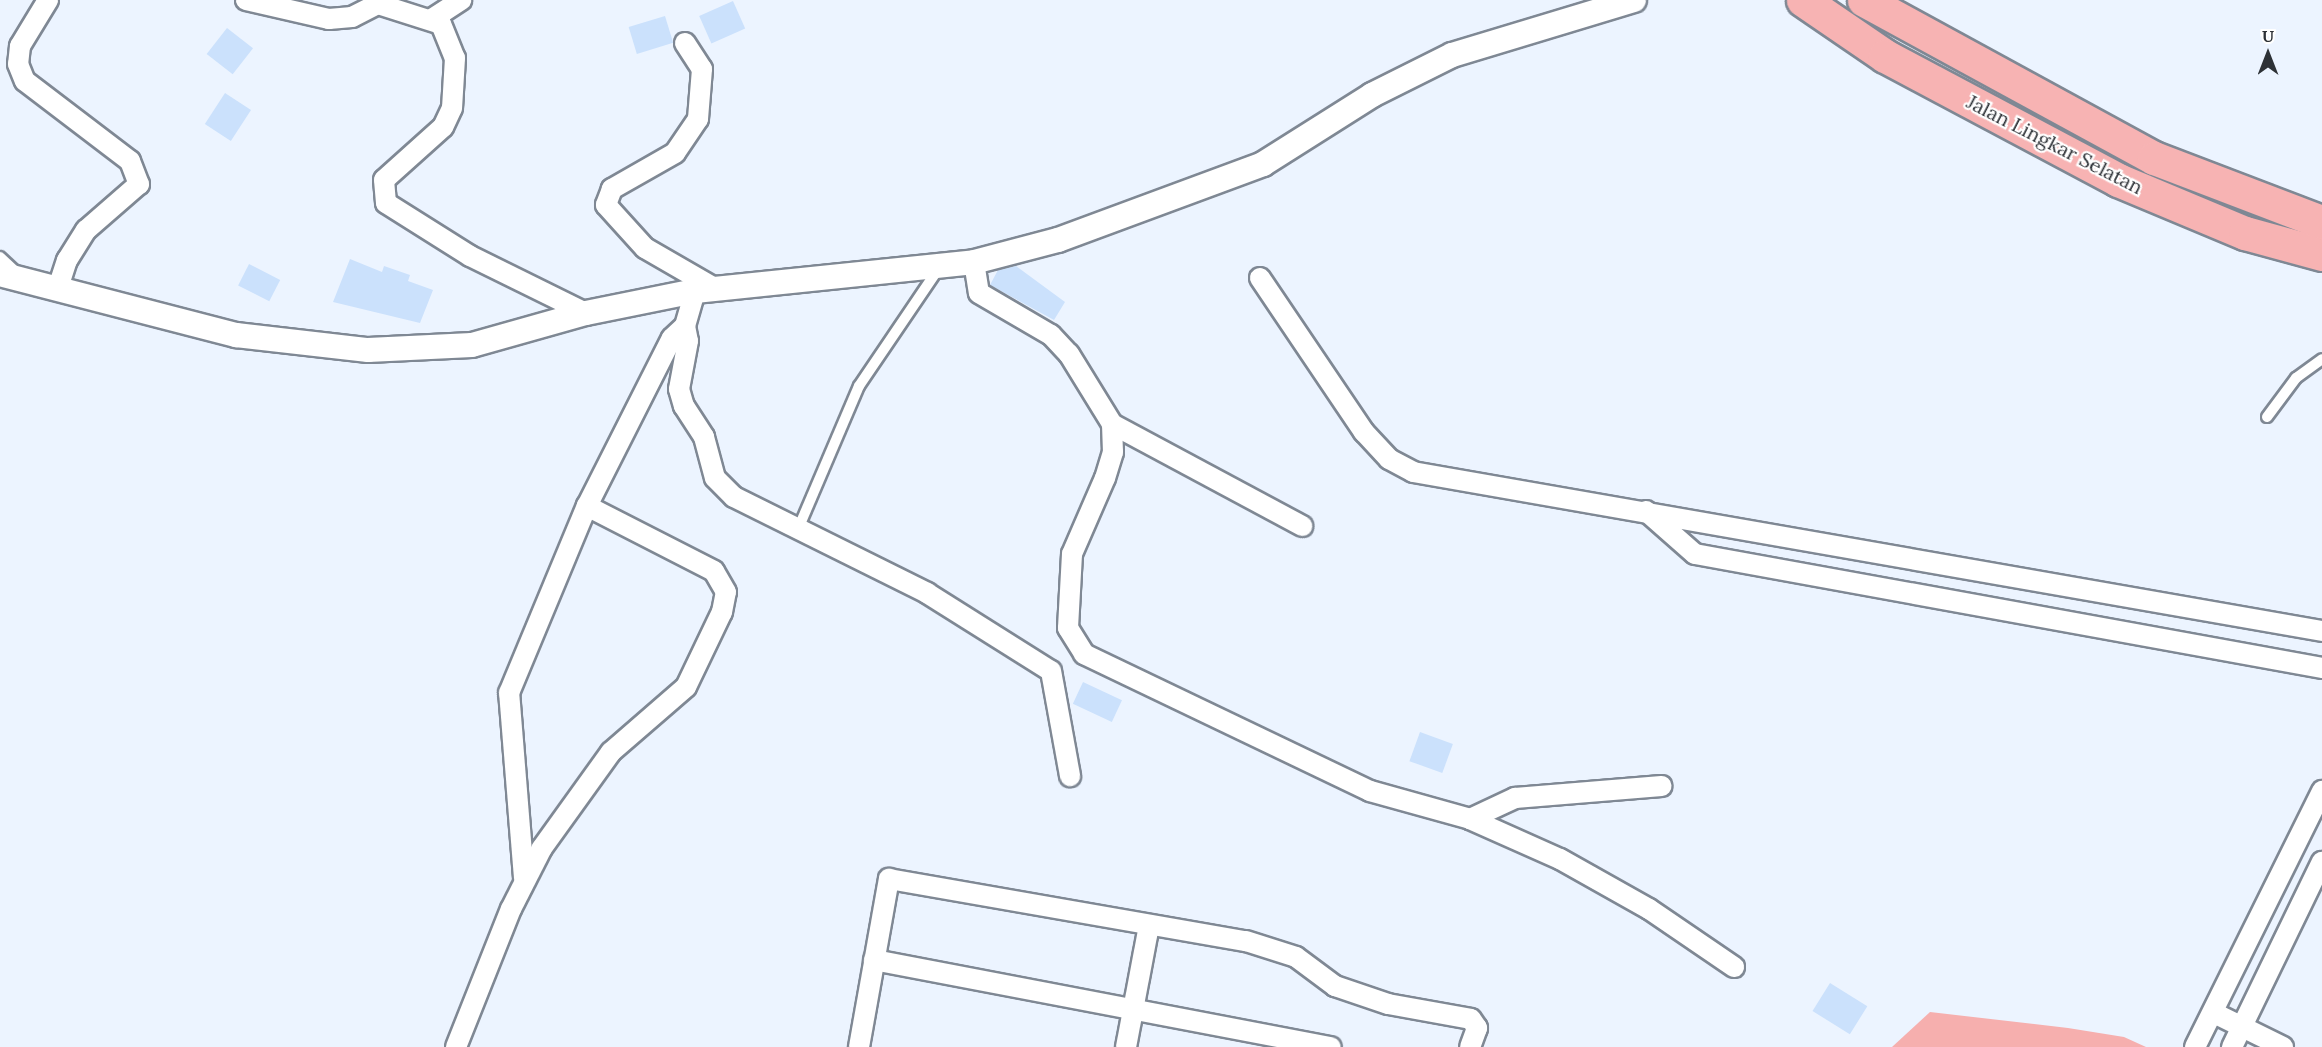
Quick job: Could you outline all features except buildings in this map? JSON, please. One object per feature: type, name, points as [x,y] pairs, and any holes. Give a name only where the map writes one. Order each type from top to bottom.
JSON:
[{"type":"highway","name":"Jalan Lingkar Selatan","points":[[1803,0],[1885,56],[2118,180],[2245,233],[2321,242]]},
{"type":"highway","name":"Jalan Lingkar Selatan","points":[[1864,0],[2154,158],[2321,242]]},
{"type":"street","points":[[48,0],[20,46],[18,64],[25,81],[130,161],[140,184],[86,230],[58,288]]},
{"type":"street","points":[[246,0],[329,19],[352,17],[378,2],[432,19],[452,44],[452,108],[443,127],[384,180],[386,203],[470,256],[586,313]]},
{"type":"street","points":[[432,19],[461,0]]},
{"type":"street","points":[[0,274],[236,335],[368,350],[472,345],[586,313],[705,290],[974,262],[1058,240],[1263,164],[1372,95],[1452,55],[1634,0]]},
{"type":"street","points":[[685,43],[702,69],[698,119],[675,153],[612,189],[606,205],[645,248],[705,290]]},
{"type":"street","points":[[974,262],[980,294],[1051,335],[1069,354],[1112,424],[1302,526]]},
{"type":"street","points":[[1260,278],[1364,432],[1401,467],[2322,631]]},
{"type":"street","points":[[524,878],[509,693],[587,506],[672,338],[685,326],[705,290]]},
{"type":"street","points":[[685,326],[688,341],[680,388],[684,406],[704,437],[715,478],[734,497],[927,593],[1052,671],[1070,776]]},
{"type":"street","points":[[1112,424],[1111,461],[1072,554],[1072,642],[1084,654],[1370,791],[1470,819],[1570,864],[1734,967]]},
{"type":"street","points":[[456,1047],[524,878],[602,763],[686,687],[725,602],[722,580],[709,566],[587,506]]},
{"type":"street","points":[[1646,511],[1695,554],[2322,668]]},
{"type":"street","points":[[1470,819],[1515,798],[1662,786]]},
{"type":"street","points":[[2195,1047],[2214,1013],[2322,791]]},
{"type":"street","points":[[2232,1047],[2322,862]]},
{"type":"street","points":[[861,1047],[889,879],[1246,941],[1296,957],[1335,986],[1356,994],[1472,1019],[1477,1028],[1470,1047]]},
{"type":"street","points":[[1126,1047],[1149,925]]},
{"type":"street","points":[[874,960],[1331,1047]]},
{"type":"street","points":[[2214,1013],[2283,1047]]},
{"type":"lane","points":[[0,257],[23,280]]},
{"type":"lane","points":[[798,529],[859,386],[941,265]]},
{"type":"lane","points":[[2267,417],[2296,378],[2322,359]]},
{"type":"shaded area","points":[[1930,1012],[2124,1037],[2146,1047],[1892,1047]]}]
